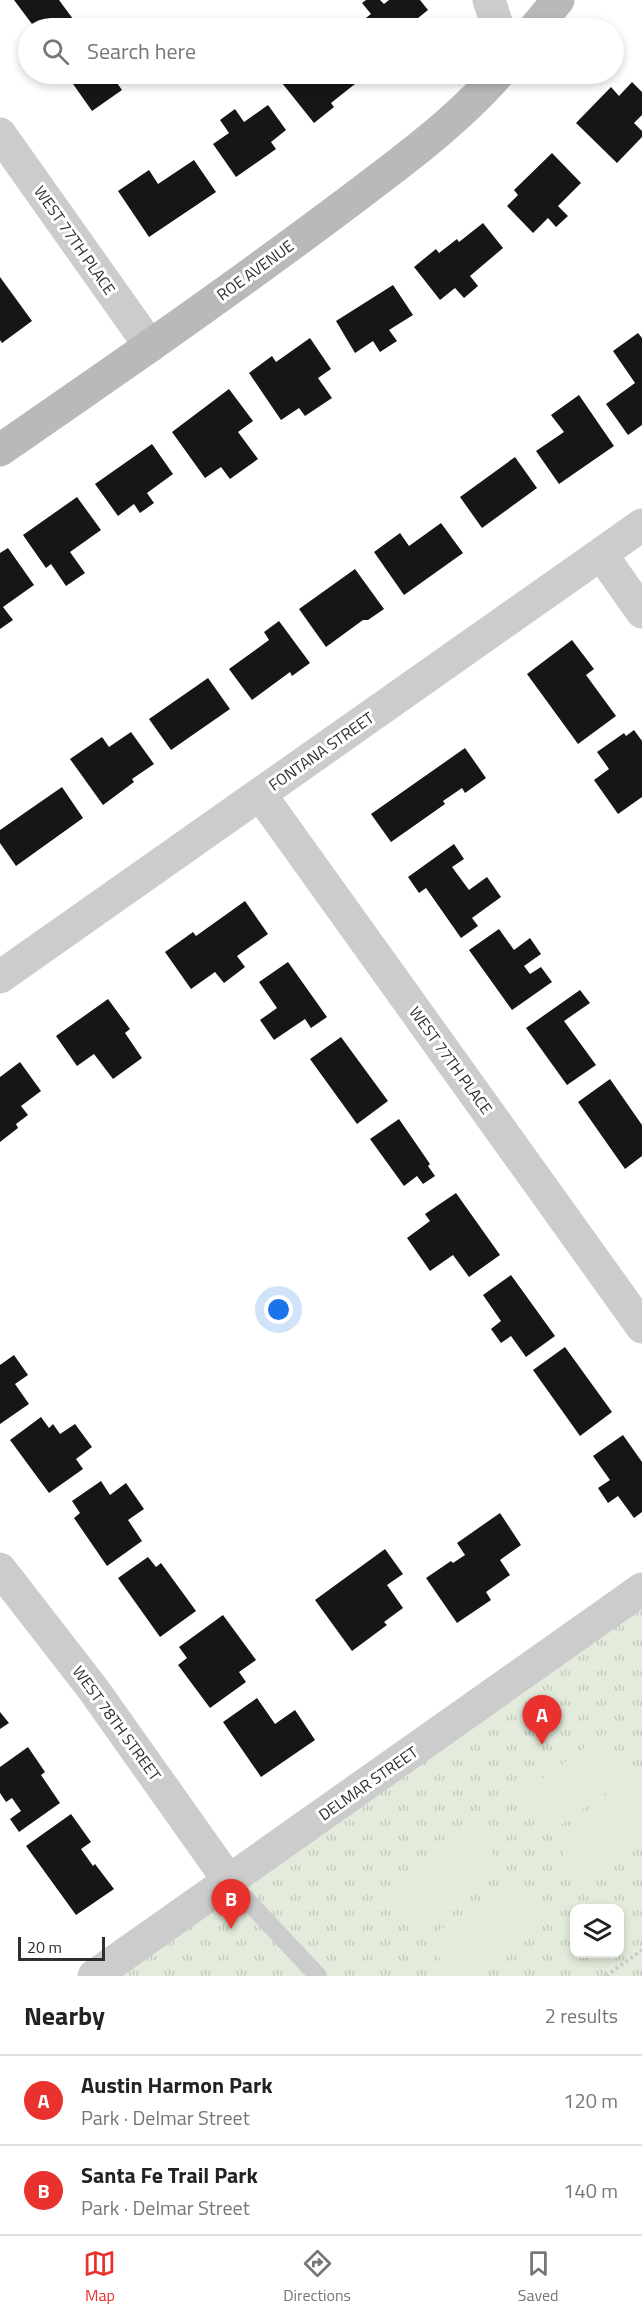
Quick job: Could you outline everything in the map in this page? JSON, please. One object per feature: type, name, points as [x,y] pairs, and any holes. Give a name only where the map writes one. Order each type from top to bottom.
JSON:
[{"type":"main road","points":[[543,18],[558,0]]},
{"type":"main road","name":"ROE AVENUE","points":[[0,450],[291,245],[397,165],[488,84]]},
{"type":"street","points":[[489,0],[495,18]]},
{"type":"street","name":"WEST 77TH PLACE","points":[[0,134],[150,346]]},
{"type":"street","name":"FONTANA STREET","points":[[0,977],[642,525]]},
{"type":"street","points":[[601,554],[642,612]]},
{"type":"street","name":"WEST 77TH PLACE","points":[[260,794],[642,1327]]},
{"type":"street","name":"WEST 78TH STREET","points":[[0,1569],[93,1689],[229,1881]]},
{"type":"street","name":"DELMAR STREET","points":[[94,1976],[642,1589]]},
{"type":"lane","points":[[229,1881],[318,1976]]},
{"type":"path","points":[[606,1976],[642,1950]]},
{"type":"green space","points":[[642,1607],[642,1976],[117,1976]]},
{"type":"green space","points":[[604,1734],[633,1774],[548,1834],[520,1794]]},
{"type":"green space","points":[[642,1785],[642,1845],[586,1885],[557,1845]]},
{"type":"green space","points":[[474,1828],[502,1868],[418,1928],[389,1889]]},
{"type":"green space","points":[[511,1880],[539,1919],[460,1976],[453,1976],[426,1940]]},
{"type":"building","points":[[14,0],[59,0],[72,18],[28,18]]},
{"type":"building","points":[[366,0],[380,0],[384,4],[389,0],[420,0],[428,10],[418,18],[366,18],[371,14],[362,3]]},
{"type":"building","points":[[632,82],[642,92],[642,115],[634,123],[642,131],[642,137],[617,163],[576,123],[611,87],[619,96]]},
{"type":"building","points":[[73,84],[118,84],[122,90],[92,111]]},
{"type":"building","points":[[283,84],[355,84],[331,103],[334,107],[314,123]]},
{"type":"building","points":[[268,105],[286,130],[271,142],[276,149],[236,177],[213,144],[229,133],[220,120],[235,109],[244,122]]},
{"type":"building","points":[[552,153],[581,183],[558,206],[568,216],[556,227],[548,218],[533,233],[507,206],[518,195],[514,190]]},
{"type":"building","points":[[194,160],[216,192],[149,237],[118,191],[149,170],[158,184]]},
{"type":"building","points":[[483,223],[503,248],[470,276],[478,286],[464,298],[455,288],[440,300],[414,267],[436,249],[439,253],[457,239],[459,242]]},
{"type":"building","points":[[0,277],[32,321],[2,343],[0,340]]},
{"type":"building","points":[[393,285],[413,315],[389,330],[397,341],[380,352],[373,341],[355,353],[336,321]]},
{"type":"building","points":[[638,333],[642,338],[642,425],[628,435],[606,404],[635,383],[613,351]]},
{"type":"building","points":[[310,338],[331,369],[318,378],[332,398],[305,416],[299,408],[281,420],[249,373],[272,356],[276,362]]},
{"type":"building","points":[[229,389],[253,421],[238,432],[258,459],[230,479],[221,467],[205,478],[172,432]]},
{"type":"building","points":[[579,395],[614,446],[559,484],[536,451],[564,432],[551,415]]},
{"type":"building","points":[[152,444],[173,474],[147,493],[154,503],[140,513],[134,504],[118,516],[95,484]]},
{"type":"building","points":[[515,457],[537,488],[482,528],[460,497]]},
{"type":"building","points":[[77,497],[101,530],[70,552],[85,573],[66,586],[51,564],[46,568],[23,535]]},
{"type":"building","points":[[441,523],[463,553],[404,595],[374,552],[400,533],[409,546]]},
{"type":"building","points":[[8,548],[34,585],[3,607],[13,620],[0,629],[0,553]]},
{"type":"building","points":[[355,569],[384,609],[368,620],[363,620],[326,647],[299,609]]},
{"type":"building","points":[[279,621],[310,663],[292,676],[290,672],[252,700],[229,669],[269,640],[264,632]]},
{"type":"building","points":[[572,640],[594,669],[586,675],[616,716],[578,744],[527,674]]},
{"type":"building","points":[[208,678],[230,709],[171,750],[149,719]]},
{"type":"building","points":[[634,730],[642,741],[642,797],[618,814],[594,780],[609,769],[597,752],[624,733],[626,736]]},
{"type":"building","points":[[131,732],[154,764],[132,779],[134,782],[103,805],[70,759],[102,737],[109,747]]},
{"type":"building","points":[[465,748],[486,778],[465,793],[462,788],[443,801],[445,804],[391,842],[371,814]]},
{"type":"building","points":[[62,787],[83,818],[16,866],[0,843],[0,830]]},
{"type":"building","points":[[454,844],[464,859],[452,867],[469,890],[487,877],[501,897],[472,918],[478,926],[461,938],[426,888],[419,893],[408,877]]},
{"type":"building","points":[[245,901],[268,934],[237,956],[245,967],[224,983],[215,972],[191,989],[165,952],[193,932],[196,936]]},
{"type":"building","points":[[499,929],[514,950],[530,938],[541,954],[524,966],[530,974],[541,967],[552,982],[512,1010],[469,950]]},
{"type":"building","points":[[288,962],[327,1017],[311,1028],[305,1019],[274,1040],[260,1020],[277,1008],[259,982]]},
{"type":"building","points":[[580,990],[590,1003],[564,1021],[596,1065],[567,1085],[526,1028]]},
{"type":"building","points":[[108,999],[130,1029],[125,1033],[142,1058],[113,1079],[94,1054],[77,1066],[56,1036]]},
{"type":"building","points":[[341,1037],[388,1101],[357,1124],[310,1059]]},
{"type":"building","points":[[20,1062],[41,1091],[21,1106],[28,1115],[16,1124],[18,1128],[0,1142],[0,1077]]},
{"type":"building","points":[[610,1079],[642,1125],[642,1156],[625,1169],[578,1102]]},
{"type":"building","points":[[399,1119],[430,1164],[428,1166],[435,1176],[423,1184],[417,1176],[404,1186],[370,1139]]},
{"type":"building","points":[[456,1193],[500,1255],[469,1277],[453,1255],[430,1271],[407,1238],[430,1221],[425,1214]]},
{"type":"building","points":[[511,1275],[555,1336],[526,1357],[511,1336],[501,1343],[491,1329],[501,1321],[483,1295]]},
{"type":"building","points":[[565,1347],[612,1412],[580,1436],[533,1370]]},
{"type":"building","points":[[14,1355],[28,1375],[15,1384],[29,1404],[0,1424],[0,1365]]},
{"type":"building","points":[[41,1417],[49,1428],[53,1424],[60,1434],[75,1424],[92,1447],[76,1459],[83,1469],[49,1493],[10,1440]]},
{"type":"building","points":[[623,1435],[642,1462],[642,1512],[634,1518],[618,1496],[608,1503],[598,1488],[610,1480],[593,1456]]},
{"type":"building","points":[[101,1481],[110,1495],[126,1483],[144,1509],[128,1520],[142,1541],[107,1566],[74,1518],[80,1513],[72,1501]]},
{"type":"building","points":[[500,1513],[521,1545],[500,1560],[510,1575],[486,1592],[491,1600],[457,1623],[426,1578],[451,1561],[453,1563],[465,1555],[457,1543]]},
{"type":"building","points":[[385,1549],[403,1574],[387,1585],[403,1608],[384,1622],[387,1625],[352,1651],[315,1600]]},
{"type":"building","points":[[148,1557],[156,1567],[161,1563],[196,1611],[160,1637],[118,1578]]},
{"type":"building","points":[[223,1615],[256,1660],[239,1672],[246,1682],[210,1708],[178,1665],[187,1658],[179,1647]]},
{"type":"building","points":[[257,1698],[275,1724],[295,1710],[315,1740],[261,1777],[223,1722]]},
{"type":"building","points":[[0,1712],[9,1723],[0,1729]]},
{"type":"building","points":[[28,1747],[45,1772],[41,1775],[60,1803],[19,1832],[10,1819],[21,1811],[12,1798],[6,1802],[0,1793],[0,1767]]},
{"type":"building","points":[[71,1814],[91,1842],[81,1849],[114,1889],[76,1915],[26,1846]]},
{"type":"place","name":"Austin Harmon Park","points":[[542,1745]]},
{"type":"place","name":"Santa Fe Trail Park","points":[[231,1929]]}]
